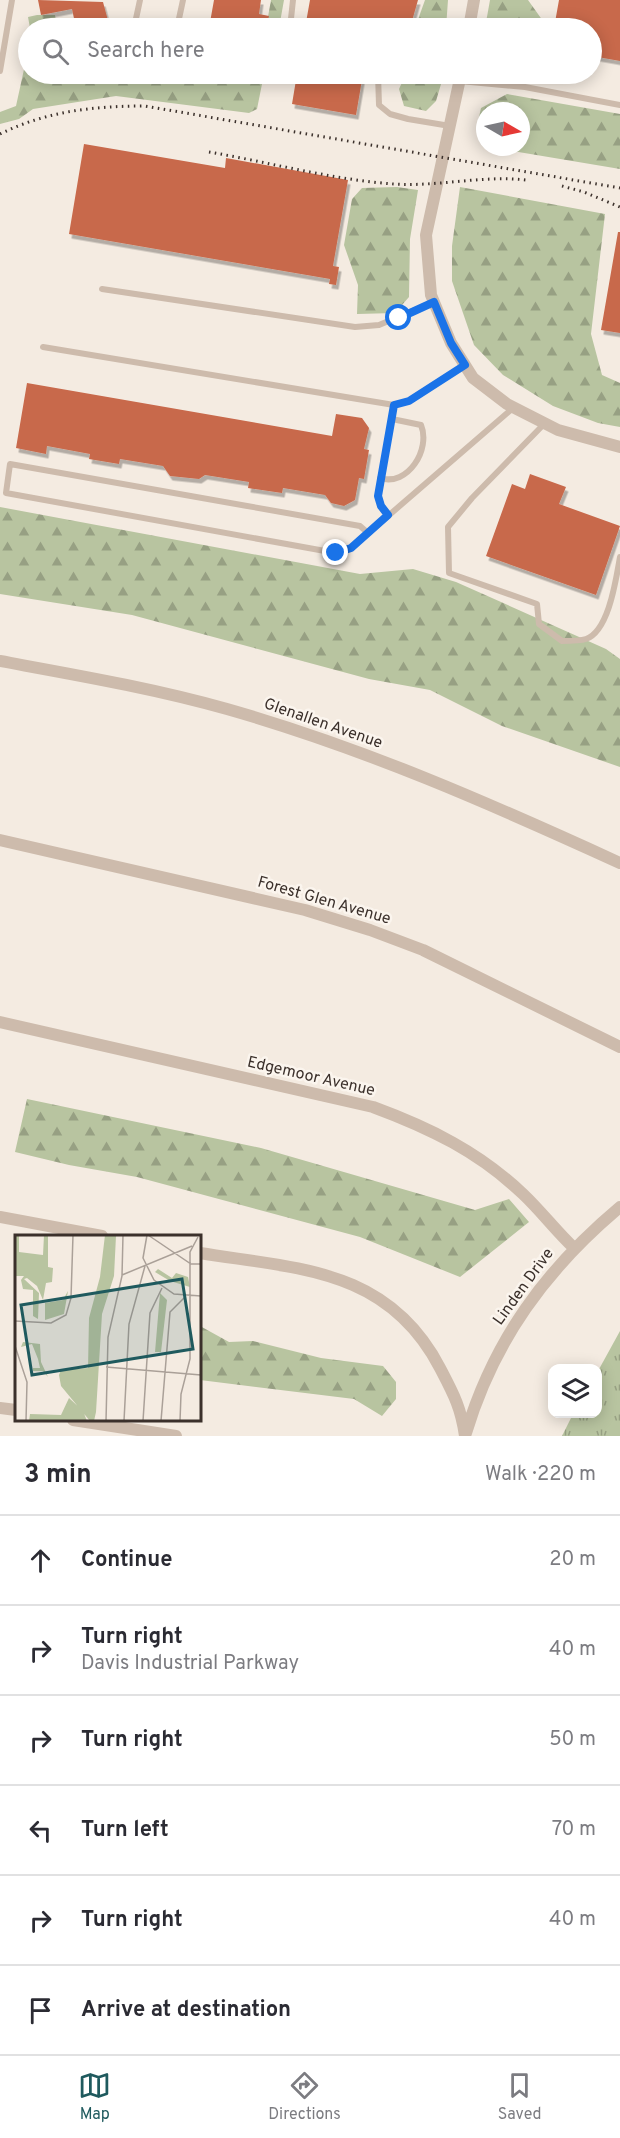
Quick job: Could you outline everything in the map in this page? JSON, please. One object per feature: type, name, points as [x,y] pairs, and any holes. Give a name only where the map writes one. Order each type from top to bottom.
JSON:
[{"type":"street","points":[[471,18],[474,0]]},
{"type":"street","points":[[459,84],[426,235],[430,295],[451,343],[473,378],[513,407],[558,430],[620,447]]},
{"type":"street","name":"Glenallen Avenue","points":[[0,661],[170,695],[304,733],[460,790],[620,863]]},
{"type":"street","name":"Forest Glen Avenue","points":[[0,840],[305,910],[370,930],[423,950],[620,1047]]},
{"type":"street","name":"Edgemoor Avenue","points":[[0,1022],[372,1107],[409,1120],[472,1152],[523,1195],[574,1248]]},
{"type":"street","name":"Linden Drive","points":[[465,1436],[481,1392],[505,1341],[528,1303],[574,1248],[620,1208]]},
{"type":"street","points":[[0,1217],[97,1235]]},
{"type":"street","points":[[201,1253],[314,1272],[358,1285],[392,1307],[424,1339],[461,1409],[465,1436]]},
{"type":"street","points":[[0,1408],[15,1410]]},
{"type":"street","points":[[85,1421],[176,1436]]},
{"type":"lane","points":[[0,71],[12,0]]},
{"type":"lane","points":[[136,18],[140,0]]},
{"type":"lane","points":[[179,18],[183,0]]},
{"type":"lane","points":[[291,18],[293,0]]},
{"type":"lane","points":[[378,84],[379,105],[390,114],[450,126]]},
{"type":"lane","points":[[506,84],[620,105]]},
{"type":"lane","points":[[102,289],[355,327],[379,325],[434,302]]},
{"type":"lane","points":[[43,347],[394,405],[409,401],[465,365]]},
{"type":"lane","points":[[388,515],[381,506],[378,496],[394,405]]},
{"type":"lane","points":[[368,533],[360,526],[10,464],[6,493],[336,553],[351,548],[513,407]]},
{"type":"lane","points":[[380,478],[390,481],[405,475],[416,464],[420,450],[421,425],[392,419]]},
{"type":"lane","points":[[545,423],[472,498],[448,528],[449,573],[537,604],[539,624],[562,641],[587,639],[600,628],[613,591],[620,558]]},
{"type":"green space","points":[[271,0],[284,0],[281,18],[268,18]]},
{"type":"green space","points":[[425,0],[448,0],[447,18],[419,18]]},
{"type":"green space","points":[[490,0],[528,0],[541,18],[487,18]]},
{"type":"green space","points":[[55,15],[55,18],[28,18]]},
{"type":"green space","points":[[21,84],[262,84],[257,109],[249,113],[116,96],[33,109],[19,119],[0,124],[0,112],[16,106]]},
{"type":"green space","points":[[401,84],[441,84],[436,101],[426,111],[404,106],[399,89]]},
{"type":"green space","points":[[507,94],[620,114],[620,169],[530,154],[530,102],[492,102]]},
{"type":"green space","points":[[397,187],[418,190],[410,239],[409,297],[395,313],[357,314],[358,285],[344,245],[352,199],[362,188]]},
{"type":"green space","points":[[460,187],[605,214],[591,334],[602,375],[620,383],[620,427],[598,423],[553,406],[503,375],[474,345],[452,281],[452,246]]},
{"type":"green space","points":[[0,507],[360,574],[413,569],[456,582],[606,649],[620,659],[620,767],[502,726],[430,690],[369,679],[132,615],[0,594]]},
{"type":"green space","points":[[27,1099],[261,1148],[475,1210],[509,1199],[529,1222],[460,1277],[360,1237],[137,1177],[69,1165],[15,1152]]},
{"type":"green space","points":[[201,1327],[229,1342],[253,1341],[321,1358],[383,1366],[396,1382],[396,1399],[382,1416],[354,1399],[201,1380]]},
{"type":"green space","points":[[620,1331],[620,1436],[562,1436],[571,1418],[602,1418],[602,1364]]},
{"type":"building","points":[[38,0],[103,2],[107,18],[74,18],[72,9],[41,15]]},
{"type":"building","points":[[214,0],[261,0],[259,14],[269,16],[268,18],[211,18]]},
{"type":"building","points":[[310,0],[418,0],[413,18],[307,18]]},
{"type":"building","points":[[559,0],[620,0],[620,61],[602,58],[602,18],[556,18]]},
{"type":"building","points":[[295,84],[361,84],[356,115],[292,104]]},
{"type":"building","points":[[84,144],[225,168],[226,158],[348,180],[333,266],[339,267],[336,285],[329,284],[330,279],[69,234]]},
{"type":"building","points":[[618,232],[620,232],[620,333],[601,330]]},
{"type":"building","points":[[27,383],[332,436],[336,414],[362,418],[369,428],[364,449],[369,450],[364,479],[359,478],[355,500],[344,506],[331,503],[325,495],[283,488],[282,493],[248,488],[249,482],[205,475],[199,479],[170,476],[163,466],[120,459],[119,464],[89,459],[90,454],[47,446],[46,454],[16,448]]},
{"type":"building","points":[[530,474],[566,487],[559,504],[620,526],[596,595],[486,556],[512,484],[525,489]]},
{"type":"railway","points":[[0,134],[35,120],[71,111],[145,106],[620,188]]},
{"type":"railway","points":[[209,152],[371,182],[427,184],[493,179],[526,180]]},
{"type":"railway","points":[[562,186],[584,192],[620,207]]},
{"type":"route","points":[[336,553],[351,548],[388,515],[381,506],[378,496],[394,405],[409,401],[465,365],[451,343],[434,302],[399,318]]}]
